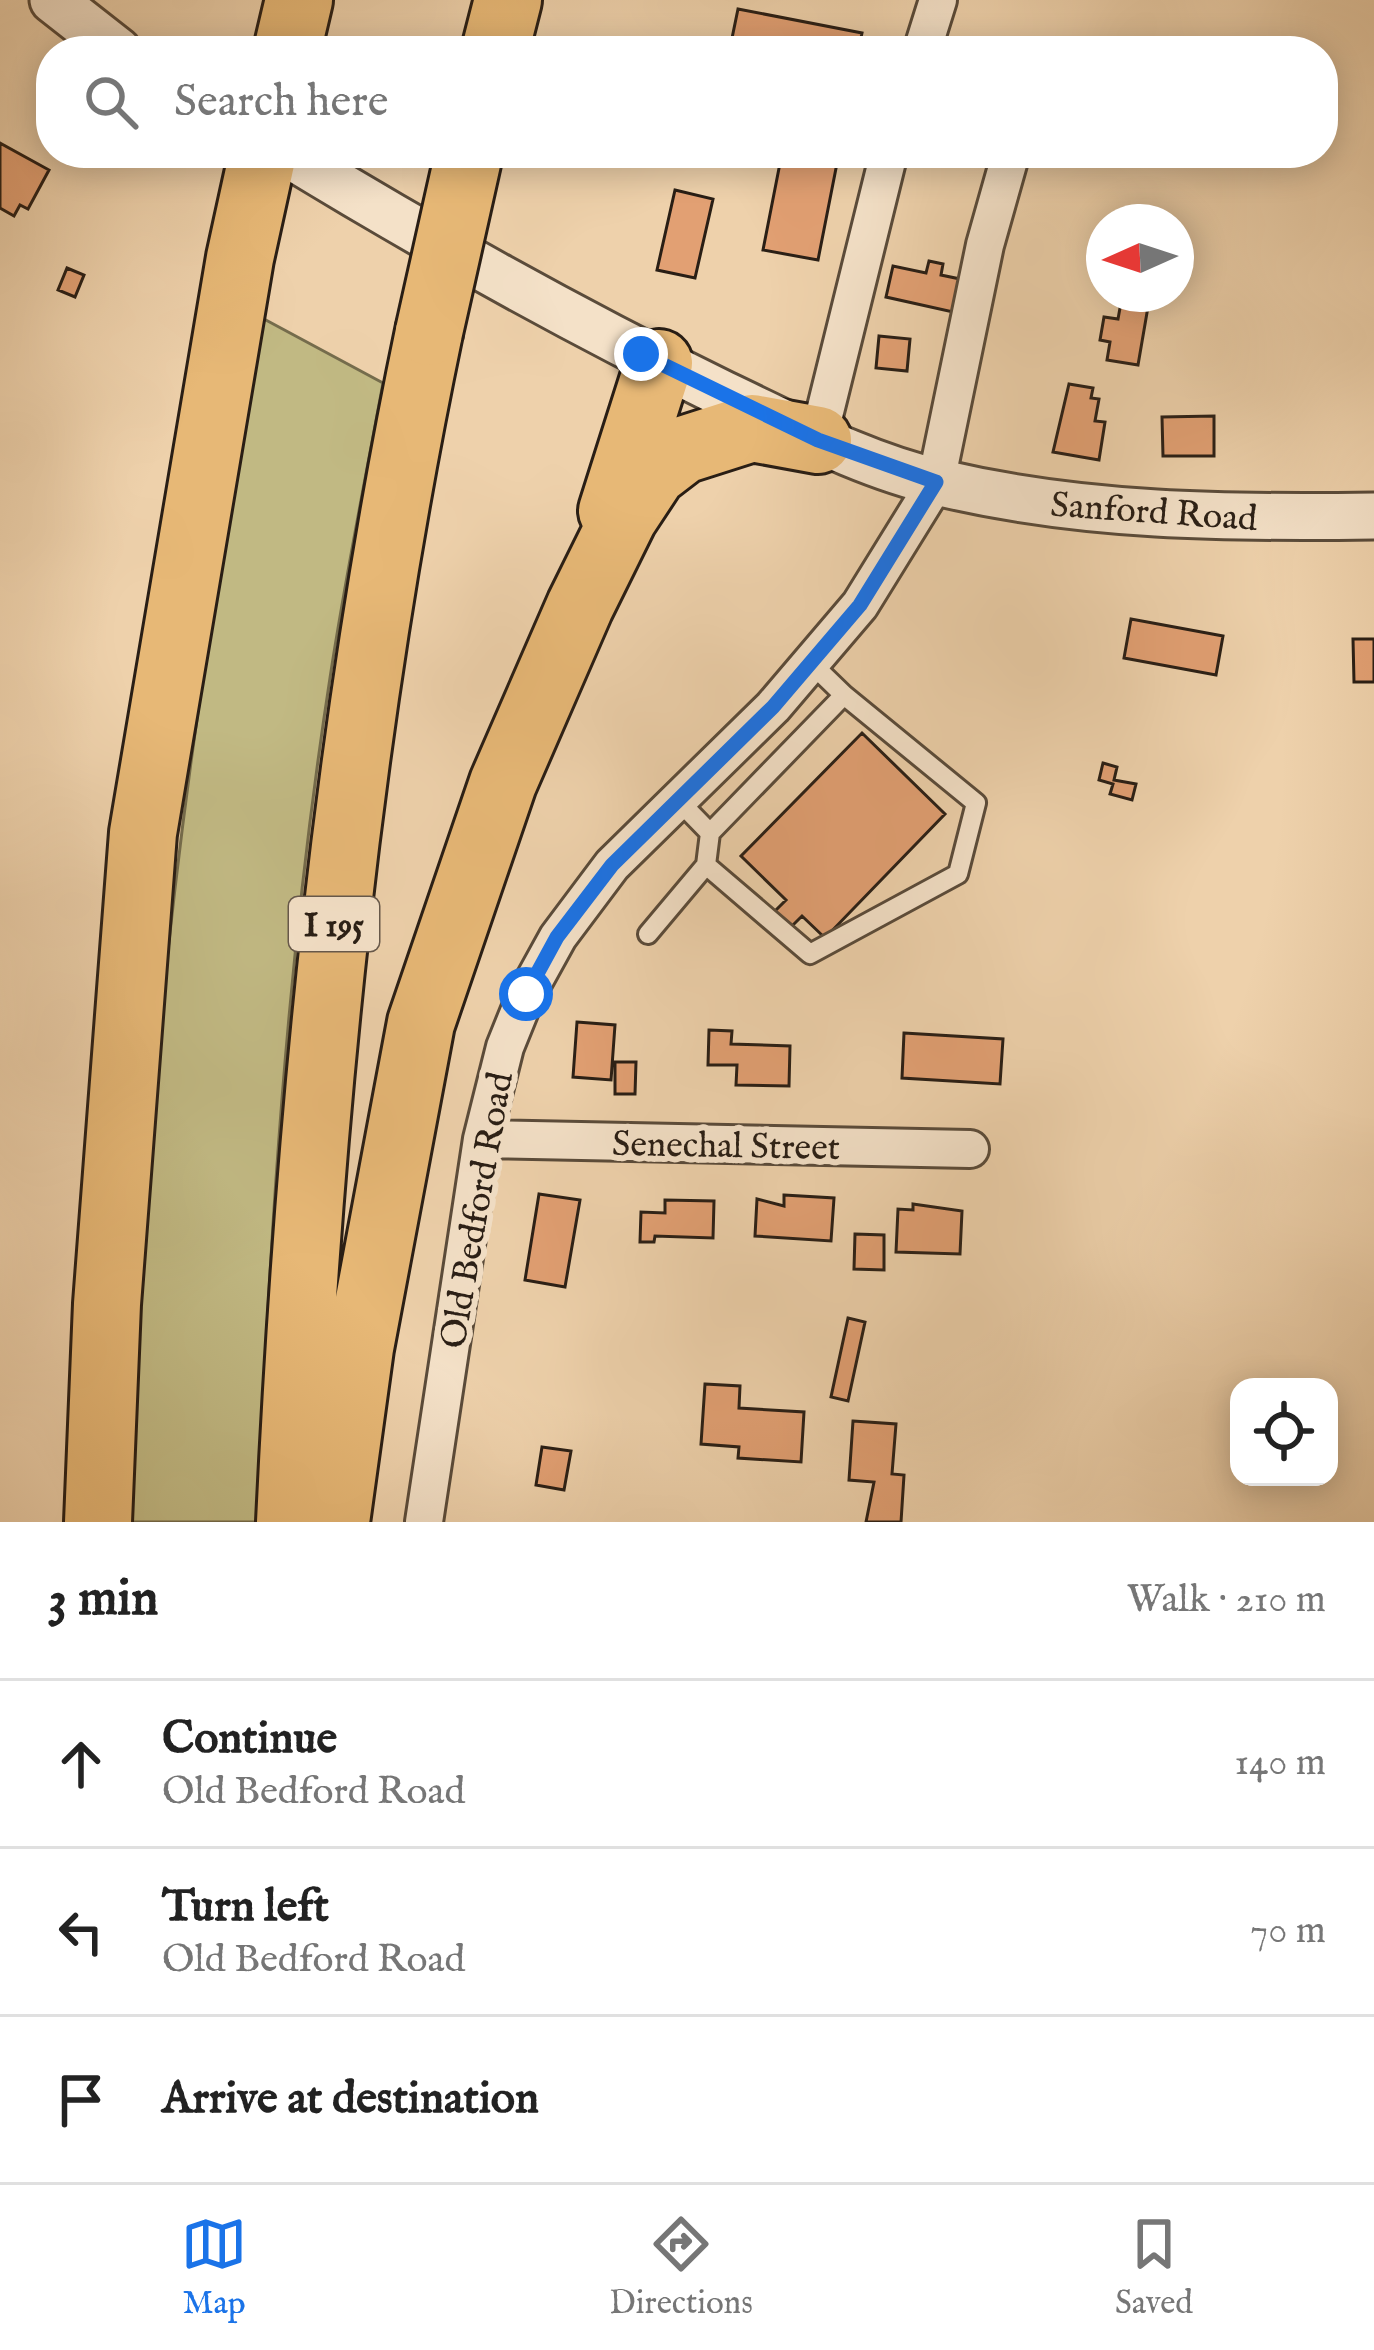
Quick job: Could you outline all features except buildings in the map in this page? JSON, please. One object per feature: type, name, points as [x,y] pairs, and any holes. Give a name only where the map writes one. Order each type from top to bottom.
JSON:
[{"type":"highway","points":[[291,36],[299,0]]},
{"type":"highway","points":[[499,36],[508,0]]},
{"type":"highway","points":[[98,1522],[107,1304],[142,833],[260,168]]},
{"type":"highway","name":"I 195","points":[[290,1522],[315,1096],[347,813],[429,332],[466,168]]},
{"type":"highway","points":[[580,606],[659,363]]},
{"type":"highway","points":[[336,1522],[360,1348],[421,1023],[503,783],[580,606],[652,473],[683,450],[752,428],[818,440]]},
{"type":"street","points":[[53,0],[99,36]]},
{"type":"street","points":[[927,36],[938,0]]},
{"type":"street","points":[[313,168],[659,363],[818,440],[936,482]]},
{"type":"street","points":[[818,440],[885,168]]},
{"type":"street","name":"Old Bedford Road","points":[[424,1522],[482,1139],[505,1047],[557,937],[612,865],[812,664],[860,605],[936,482],[1008,168]]},
{"type":"street","name":"Sanford Road","points":[[936,482],[1034,502],[1180,519],[1374,516]]},
{"type":"street","name":"Senechal Street","points":[[482,1139],[970,1149]]},
{"type":"lane","points":[[706,865],[810,954],[958,874],[976,803],[812,664]]},
{"type":"lane","points":[[648,934],[706,865],[710,833],[844,695]]},
{"type":"lane","points":[[678,800],[710,833]]},
{"type":"shaded area","points":[[264,319],[383,383],[336,641],[302,888],[274,1205],[258,1522],[130,1522],[144,1219],[172,918],[212,618]]},
{"type":"route","points":[[526,994],[557,937],[612,865],[773,707],[860,605],[881,564],[936,482],[818,440],[641,354]]}]
